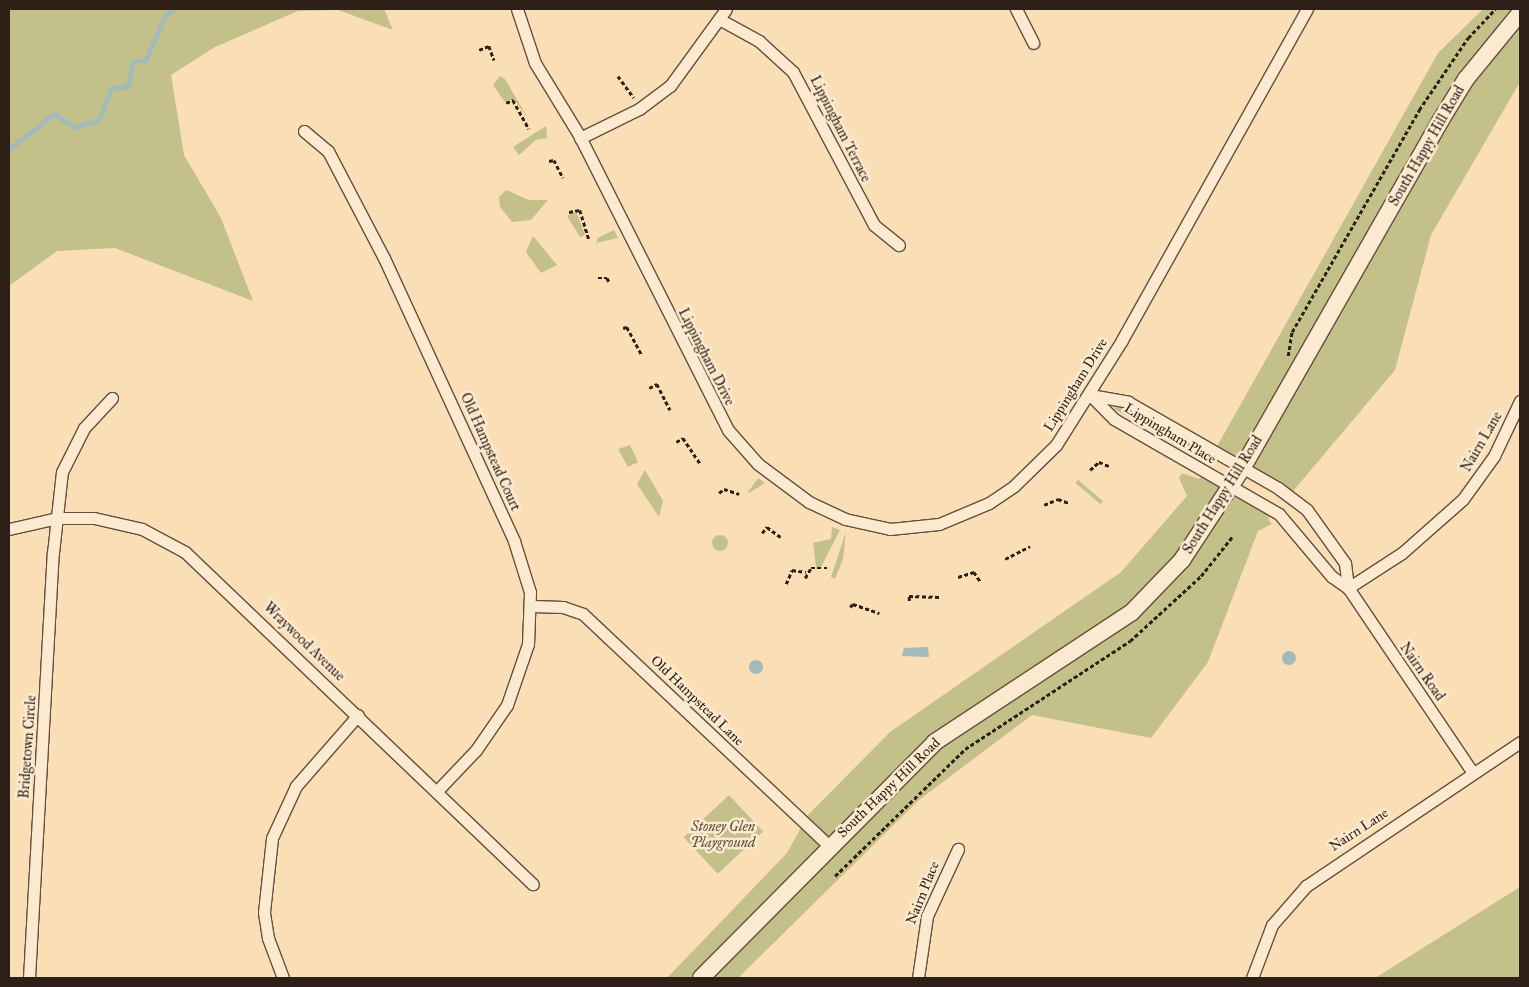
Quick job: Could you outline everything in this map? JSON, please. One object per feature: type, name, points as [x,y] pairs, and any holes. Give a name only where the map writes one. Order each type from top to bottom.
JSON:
[{"type":"street","name":"Lippingham Drive","points":[[517,9],[535,63],[580,138],[728,430],[758,464],[822,509],[890,529],[912,529],[964,515],[1011,488],[1035,468],[1090,395],[1307,9]]},
{"type":"street","points":[[580,138],[640,108],[686,69],[726,9]]},
{"type":"street","points":[[1016,9],[1033,43]]},
{"type":"street","name":"South Happy Hill Road","points":[[701,978],[829,846],[935,742],[1131,613],[1182,560],[1243,466],[1439,123],[1484,55],[1520,13]]},
{"type":"street","name":"Lippingham Terrace","points":[[720,19],[759,41],[792,72],[874,225],[899,246]]},
{"type":"street","name":"Old Hampstead Court","points":[[304,131],[328,151],[392,274],[514,541],[532,606],[524,660],[498,722],[436,791]]},
{"type":"street","name":"Lippingham Place","points":[[1090,395],[1128,402],[1243,466]]},
{"type":"street","name":"Lippingham Place","points":[[1090,395],[1114,419],[1231,486]]},
{"type":"street","name":"Bridgetown Circle","points":[[29,978],[57,518],[62,472],[72,447],[112,398]]},
{"type":"street","name":"Nairn Lane","points":[[1348,588],[1402,553],[1463,499],[1494,456],[1520,401]]},
{"type":"street","name":"Nairn Road","points":[[1243,466],[1307,510],[1345,563],[1348,588]]},
{"type":"street","name":"Nairn Road","points":[[1231,486],[1279,514],[1332,577],[1348,588],[1473,773]]},
{"type":"street","name":"Wraywood Avenue","points":[[9,529],[57,518],[119,522],[184,552],[358,714],[533,884]]},
{"type":"street","name":"Old Hampstead Lane","points":[[532,606],[563,607],[583,614],[829,846]]},
{"type":"street","points":[[283,978],[264,912],[272,838],[296,786],[358,714]]},
{"type":"street","name":"Nairn Lane","points":[[1252,978],[1272,925],[1306,886],[1520,742]]},
{"type":"street","name":"Nairn Place","points":[[918,978],[927,916],[958,849]]},
{"type":"path","points":[[1288,360],[1292,332],[1419,110],[1468,38],[1495,9]]},
{"type":"path","points":[[479,50],[489,46],[494,60]]},
{"type":"path","points":[[618,76],[640,108]]},
{"type":"path","points":[[506,103],[513,100],[528,128]]},
{"type":"path","points":[[549,161],[554,160],[563,178]]},
{"type":"path","points":[[570,212],[580,210],[589,239]]},
{"type":"path","points":[[598,278],[607,278],[610,283]]},
{"type":"path","points":[[623,328],[627,327],[642,356]]},
{"type":"path","points":[[649,388],[656,384],[670,410]]},
{"type":"path","points":[[676,442],[683,438],[701,465]]},
{"type":"path","points":[[1090,470],[1099,462],[1109,466]]},
{"type":"path","points":[[719,493],[724,489],[739,494]]},
{"type":"path","points":[[1044,505],[1058,499],[1069,503]]},
{"type":"path","points":[[762,533],[767,527],[781,537]]},
{"type":"path","points":[[835,876],[965,749],[1130,641],[1201,576],[1232,537]]},
{"type":"path","points":[[1005,559],[1030,546]]},
{"type":"path","points":[[786,584],[792,570],[806,572],[827,568]]},
{"type":"path","points":[[805,578],[806,572]]},
{"type":"path","points":[[958,576],[974,572],[980,581]]},
{"type":"path","points":[[909,601],[909,596],[940,597]]},
{"type":"path","points":[[850,607],[853,604],[879,613]]},
{"type":"green space","points":[[9,9],[384,9],[393,30],[338,10],[298,11],[215,47],[171,75],[184,155],[221,218],[253,301],[115,248],[57,251],[9,286]]},
{"type":"green space","points":[[1483,9],[1520,9],[1520,82],[1431,235],[1395,370],[1289,496],[1215,450],[1438,53]]},
{"type":"green space","points":[[500,76],[505,79],[529,120],[514,99],[505,102],[493,85]]},
{"type":"green space","points":[[546,126],[547,138],[536,140],[519,155],[513,147]]},
{"type":"green space","points":[[506,190],[529,200],[548,200],[531,220],[512,222],[500,207],[499,197]]},
{"type":"green space","points":[[576,211],[585,235],[580,237],[567,216]]},
{"type":"green space","points":[[614,230],[618,238],[596,243],[598,238]]},
{"type":"green space","points":[[533,236],[557,265],[541,273],[526,252]]},
{"type":"green space","points":[[1117,404],[1216,461],[1216,463],[1114,409]]},
{"type":"green space","points":[[630,445],[638,462],[628,467],[618,449]]},
{"type":"green space","points":[[645,470],[663,501],[659,517],[637,484]]},
{"type":"green space","points":[[1204,471],[1274,511],[1268,519],[1272,524],[1258,531],[1208,662],[1151,738],[1032,715],[919,800],[738,978],[667,978],[787,853],[808,815],[890,732],[1121,572],[1187,496],[1179,478],[1182,473],[1199,479]]},
{"type":"green space","points":[[758,478],[765,483],[749,493],[748,492]]},
{"type":"green space","points":[[1078,480],[1103,501],[1101,504],[1075,483]]},
{"type":"green space","points":[[832,527],[840,530],[821,567],[816,567],[813,543],[831,539]]},
{"type":"green space","points":[[846,532],[843,559],[835,579],[831,577]]},
{"type":"green space","points":[[720,535],[728,543],[720,551],[712,543]]},
{"type":"green space","name":"Stoney Glen Playground","points":[[729,795],[763,832],[718,874],[684,837]]},
{"type":"green space","points":[[1520,887],[1520,978],[1375,978]]},
{"type":"water","points":[[928,647],[929,657],[902,656],[904,648]]},
{"type":"water","points":[[1286,651],[1292,651],[1296,658],[1292,665],[1286,665],[1282,661],[1282,655]]},
{"type":"water","points":[[753,660],[759,660],[763,667],[759,674],[753,674],[749,670],[749,664]]},
{"type":"waterway","points":[[9,149],[54,114],[75,127],[99,120],[111,88],[128,87],[133,61],[145,61],[166,14],[174,9]]}]
